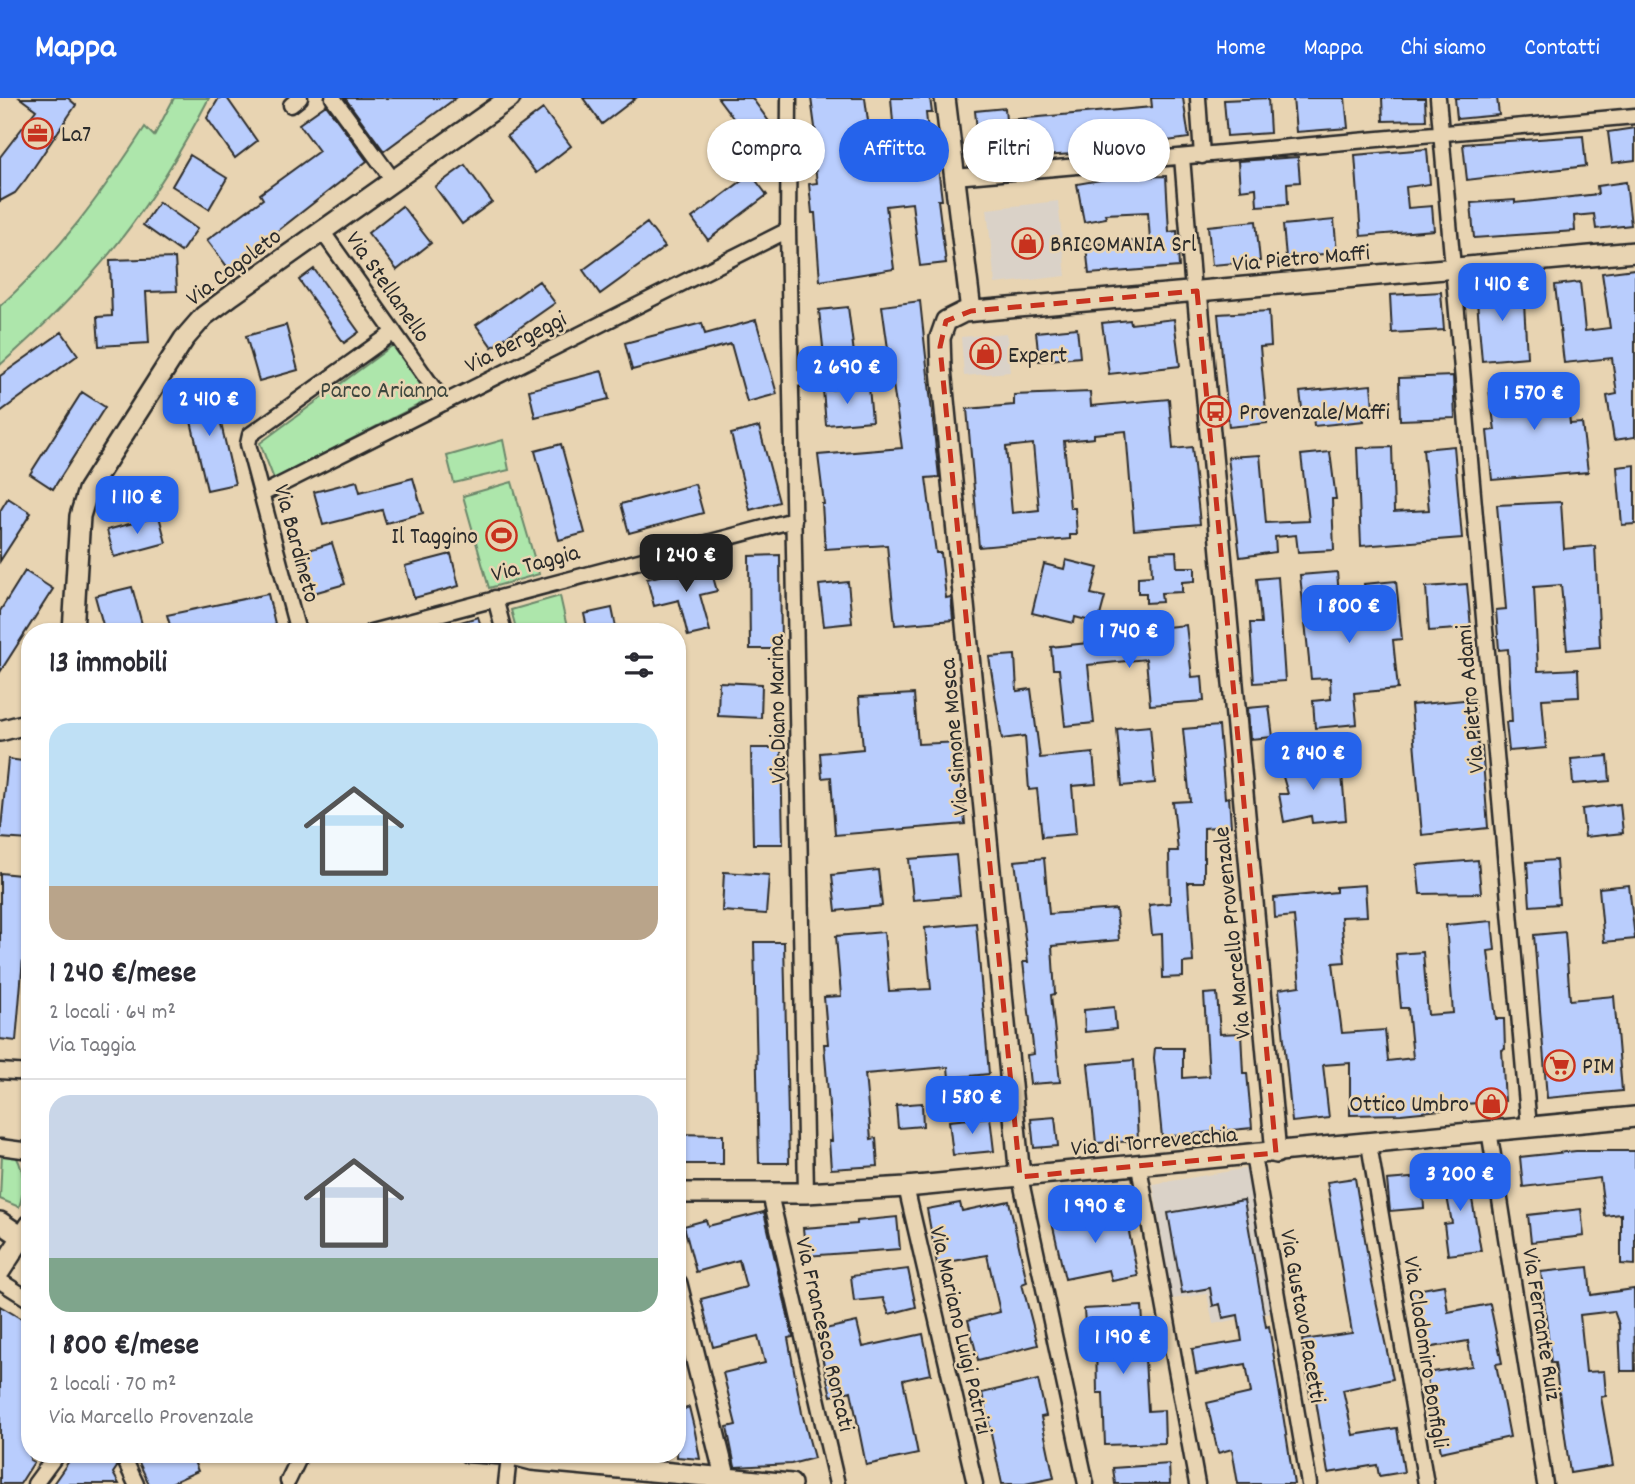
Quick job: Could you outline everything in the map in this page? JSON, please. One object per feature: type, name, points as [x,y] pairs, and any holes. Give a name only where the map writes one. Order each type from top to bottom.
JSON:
[{"type":"street","points":[[333,98],[393,180]]},
{"type":"street","name":"Via Cogoleto","points":[[74,623],[80,516],[88,490],[105,459],[194,327],[232,295],[509,98]]},
{"type":"street","name":"Via Diano Marina","points":[[789,98],[788,230],[793,379],[806,1193]]},
{"type":"street","points":[[945,98],[971,311]]},
{"type":"street","points":[[1198,98],[1202,156]]},
{"type":"street","name":"Via Pietro Adami","points":[[1438,98],[1529,1127]]},
{"type":"street","points":[[955,177],[1635,116]]},
{"type":"street","points":[[1182,157],[1194,285]]},
{"type":"street","name":"Via Bergeggi","points":[[262,494],[788,230]]},
{"type":"street","name":"Via Stellanello","points":[[322,231],[444,403]]},
{"type":"street","name":"Via Pietro Maffi","points":[[971,311],[1194,285],[1453,268],[1635,252]]},
{"type":"street","name":"Via Marcello Provenzale","points":[[1194,285],[1276,1153]]},
{"type":"street","name":"Via Simone Mosca","points":[[971,311],[953,315],[946,321],[940,347],[1020,1177]]},
{"type":"street","name":"Via Bardineto","points":[[296,623],[248,444],[250,435],[394,332]]},
{"type":"street","points":[[793,379],[879,371]]},
{"type":"street","name":"Via Taggia","points":[[404,623],[794,520]]},
{"type":"street","points":[[495,598],[502,623]]},
{"type":"street","points":[[0,731],[21,725]]},
{"type":"street","points":[[0,1071],[21,1074]]},
{"type":"street","name":"Via di Torrevecchia","points":[[686,1194],[806,1193],[906,1187],[1139,1167],[1635,1117]]},
{"type":"street","name":"Via Ferrante Ruiz","points":[[1489,1130],[1545,1484]]},
{"type":"street","name":"Via Clodomiro Bonfigli","points":[[1369,1144],[1426,1484]]},
{"type":"street","points":[[0,1147],[21,1150]]},
{"type":"street","name":"Via Gustavo Pacetti","points":[[1253,1155],[1309,1484]]},
{"type":"street","points":[[1139,1167],[1197,1484]]},
{"type":"street","points":[[1020,1177],[1086,1484]]},
{"type":"street","name":"Via Mariano Luigi Patrizi","points":[[906,1187],[975,1484]]},
{"type":"street","name":"Via Francesco Roncati","points":[[770,1194],[837,1484]]},
{"type":"street","points":[[0,1222],[21,1229]]},
{"type":"street","points":[[0,1271],[21,1239]]},
{"type":"street","points":[[0,1281],[21,1294]]},
{"type":"street","points":[[686,1320],[726,1480]]},
{"type":"street","points":[[35,1484],[50,1463]]},
{"type":"street","points":[[126,1463],[136,1484]]},
{"type":"street","points":[[288,1481],[297,1463]]},
{"type":"street","points":[[506,1484],[508,1463]]},
{"type":"street","points":[[578,1463],[726,1480],[791,1484]]},
{"type":"highlighted area","points":[[1197,291],[1276,1153],[1020,1177],[940,347],[946,321],[971,311]]},
{"type":"shaded area","name":"BRICOMANIA Srl","points":[[1058,201],[1066,276],[995,284],[987,209]]},
{"type":"shaded area","name":"Expert","points":[[1007,333],[1010,372],[964,376],[961,337]]},
{"type":"shaded area","points":[[1249,1168],[1276,1312],[1213,1324],[1207,1294],[1172,1299],[1153,1184]]},
{"type":"green space","points":[[174,98],[209,98],[142,210],[93,274],[0,365],[0,306],[60,244],[113,175],[145,127],[154,136]]},
{"type":"green space","name":"Parco Arianna","points":[[396,343],[432,398],[274,479],[260,443]]},
{"type":"green space","name":"Il Taggino","points":[[503,440],[509,470],[454,483],[447,456]]},
{"type":"green space","name":"Il Taggino","points":[[512,482],[539,574],[489,588],[463,496]]},
{"type":"green space","points":[[560,596],[566,623],[515,623],[511,610]]},
{"type":"green space","points":[[2,1154],[16,1156],[21,1168],[19,1207],[0,1199]]},
{"type":"building","name":"La7","points":[[20,98],[68,98],[76,105],[15,193],[0,201],[0,157],[36,110]]},
{"type":"building","points":[[219,98],[227,98],[257,141],[235,158],[207,118]]},
{"type":"building","points":[[345,98],[456,98],[384,151]]},
{"type":"building","points":[[583,98],[636,98],[602,124]]},
{"type":"building","points":[[718,98],[752,98],[767,119],[734,119]]},
{"type":"building","points":[[811,98],[865,98],[868,119],[839,119],[839,182],[940,182],[942,200],[938,200],[946,263],[920,266],[912,203],[886,206],[894,269],[820,281],[815,213],[812,213],[809,184],[825,182],[825,119],[814,119]]},
{"type":"building","points":[[891,98],[930,98],[932,113],[926,113],[927,119],[893,119]]},
{"type":"building","points":[[1151,98],[1183,98],[1189,138],[1170,141],[1170,119],[1068,119],[1068,154],[1054,155],[1054,119],[1017,119],[1152,107]]},
{"type":"building","points":[[1268,98],[1270,133],[1227,136],[1224,100]]},
{"type":"building","points":[[1293,98],[1345,98],[1348,128],[1296,132]]},
{"type":"building","points":[[1382,98],[1425,98],[1426,120],[1383,121]]},
{"type":"building","points":[[1455,98],[1497,98],[1499,115],[1457,119]]},
{"type":"building","points":[[326,105],[367,161],[229,269],[207,240],[263,199],[260,194],[319,151],[299,124]]},
{"type":"building","points":[[1005,108],[1006,119],[976,119],[975,111]]},
{"type":"building","points":[[543,109],[571,146],[536,173],[507,136]]},
{"type":"building","points":[[1635,128],[1635,160],[1612,163],[1608,132]]},
{"type":"building","points":[[1583,136],[1586,166],[1467,180],[1463,144]]},
{"type":"building","points":[[1427,149],[1430,184],[1406,187],[1408,208],[1432,206],[1434,230],[1361,236],[1355,155]]},
{"type":"building","points":[[190,155],[227,178],[209,209],[172,186]]},
{"type":"building","points":[[1298,157],[1300,182],[1287,183],[1288,204],[1257,206],[1256,188],[1240,190],[1238,161]]},
{"type":"building","points":[[465,165],[492,202],[462,224],[435,187]]},
{"type":"building","points":[[740,182],[757,182],[767,195],[708,240],[692,218]]},
{"type":"building","points":[[1166,182],[1169,232],[1177,231],[1179,267],[1089,274],[1086,245],[1150,240],[1148,212],[1105,214],[1106,218],[1084,222],[1077,184]]},
{"type":"building","points":[[1626,182],[1631,225],[1596,229],[1594,214],[1574,216],[1575,231],[1474,238],[1471,203],[1515,200],[1515,203],[1598,194],[1597,186]]},
{"type":"building","points":[[159,202],[197,229],[181,252],[143,225]]},
{"type":"building","points":[[402,206],[431,243],[397,270],[368,233]]},
{"type":"building","points":[[1334,220],[1337,253],[1286,257],[1283,225]]},
{"type":"building","points":[[1256,221],[1260,261],[1212,265],[1208,226]]},
{"type":"building","points":[[647,223],[665,247],[600,294],[583,270]]},
{"type":"building","points":[[175,258],[177,291],[146,292],[149,343],[99,346],[97,317],[112,316],[110,260]]},
{"type":"building","points":[[314,269],[359,332],[344,343],[299,280]]},
{"type":"building","points":[[1635,269],[1635,437],[1614,440],[1607,396],[1617,394],[1612,358],[1564,363],[1555,285],[1580,282],[1585,331],[1610,328],[1602,273]]},
{"type":"building","points":[[539,281],[555,303],[492,347],[476,325]]},
{"type":"building","points":[[1523,285],[1527,357],[1482,361],[1476,289]]},
{"type":"building","points":[[1441,292],[1444,330],[1392,333],[1390,295]]},
{"type":"building","points":[[920,301],[939,477],[926,478],[936,553],[941,553],[946,598],[951,597],[953,620],[895,625],[887,545],[825,549],[824,504],[818,455],[902,448],[882,306]]},
{"type":"building","points":[[848,307],[855,361],[825,365],[819,310]]},
{"type":"building","points":[[1269,311],[1271,346],[1260,347],[1267,423],[1229,427],[1218,314]]},
{"type":"building","points":[[1174,319],[1180,366],[1109,374],[1102,323],[1130,320],[1131,324]]},
{"type":"building","points":[[756,320],[777,394],[747,402],[731,344],[632,370],[625,343],[702,323],[705,334]]},
{"type":"building","points":[[286,325],[298,370],[259,381],[246,336]]},
{"type":"building","points":[[1077,328],[1080,357],[1039,361],[1036,332]]},
{"type":"building","points":[[62,332],[78,355],[0,412],[0,376]]},
{"type":"building","points":[[602,371],[609,399],[535,417],[529,390]]},
{"type":"building","points":[[1453,376],[1455,418],[1400,420],[1399,378]]},
{"type":"building","points":[[1565,378],[1570,424],[1582,423],[1588,472],[1492,480],[1487,431],[1495,430],[1489,389]]},
{"type":"building","points":[[212,385],[235,484],[207,490],[184,391]]},
{"type":"building","points":[[1371,385],[1373,407],[1362,408],[1364,421],[1314,426],[1313,415],[1303,416],[1300,392]]},
{"type":"building","points":[[869,387],[872,421],[826,425],[823,390]]},
{"type":"building","points":[[82,392],[105,407],[53,489],[30,474]]},
{"type":"building","points":[[1090,392],[1091,406],[1169,399],[1173,449],[1192,447],[1200,524],[1134,530],[1126,431],[1094,434],[1094,438],[1064,441],[1070,508],[1075,508],[1077,535],[1070,535],[1070,539],[979,547],[967,409],[1014,405],[1014,395]],"holes":[[[1033,444],[1039,510],[1012,513],[1006,447]]]},
{"type":"building","points":[[759,427],[779,502],[750,510],[731,434]]},
{"type":"building","points":[[561,444],[585,533],[559,540],[535,451]]},
{"type":"building","points":[[1454,446],[1462,538],[1361,546],[1357,448],[1392,447],[1394,512],[1429,510],[1423,449]]},
{"type":"building","points":[[1330,452],[1336,499],[1332,499],[1334,550],[1298,552],[1296,535],[1275,537],[1276,552],[1240,557],[1228,457],[1260,455],[1266,523],[1309,521],[1301,455]]},
{"type":"building","points":[[1635,465],[1635,524],[1622,525],[1617,467]]},
{"type":"building","points":[[413,478],[423,513],[386,523],[382,510],[323,525],[314,492],[357,481],[360,492]]},
{"type":"building","points":[[695,484],[703,513],[629,533],[621,504]]},
{"type":"building","points":[[8,498],[31,513],[0,561],[0,511]]},
{"type":"building","points":[[1561,502],[1564,549],[1595,546],[1600,647],[1567,650],[1561,585],[1534,587],[1538,671],[1578,669],[1579,697],[1542,699],[1546,748],[1509,751],[1506,722],[1512,722],[1508,649],[1499,650],[1496,610],[1506,609],[1497,505]]},
{"type":"building","points":[[159,516],[166,543],[114,557],[107,530]]},
{"type":"building","points":[[332,543],[345,584],[310,594],[299,553]]},
{"type":"building","points":[[1176,551],[1177,567],[1195,567],[1195,581],[1182,582],[1182,592],[1161,593],[1162,602],[1146,603],[1146,593],[1138,593],[1138,577],[1152,576],[1151,552]]},
{"type":"building","points":[[451,554],[459,586],[414,598],[405,566]]},
{"type":"building","points":[[780,555],[781,649],[750,649],[749,556]]},
{"type":"building","points":[[1066,560],[1098,568],[1091,594],[1105,597],[1098,623],[1075,617],[1074,623],[1032,613],[1044,564],[1064,569]]},
{"type":"building","points":[[709,563],[717,591],[700,595],[710,631],[688,636],[679,600],[654,606],[647,579]]},
{"type":"building","points":[[25,571],[53,589],[31,623],[21,623],[21,639],[0,672],[0,611]]},
{"type":"building","points":[[1337,572],[1341,619],[1368,616],[1364,584],[1396,581],[1402,639],[1393,640],[1398,689],[1354,693],[1357,724],[1315,728],[1313,701],[1331,699],[1330,678],[1311,679],[1300,575]]},
{"type":"building","points":[[1278,577],[1285,681],[1254,683],[1250,623],[1261,623],[1257,579]]},
{"type":"building","points":[[848,582],[852,623],[824,626],[819,585]]},
{"type":"building","points":[[1467,584],[1471,628],[1429,631],[1426,587]]},
{"type":"building","points":[[132,587],[142,623],[102,623],[95,596]]},
{"type":"building","points":[[268,594],[275,623],[169,623],[167,615]]},
{"type":"building","points":[[612,608],[615,623],[586,623],[584,614]]},
{"type":"building","points":[[478,617],[480,623],[457,623]]},
{"type":"building","points":[[1186,625],[1192,677],[1202,676],[1204,701],[1150,705],[1146,659],[1088,665],[1094,723],[1065,726],[1059,669],[1053,669],[1051,647],[1154,636],[1136,630]]},
{"type":"building","points":[[1015,655],[1017,691],[1031,689],[1040,758],[1093,753],[1096,784],[1072,786],[1076,834],[1042,837],[1037,789],[1029,790],[1025,736],[1002,739],[989,657]]},
{"type":"building","points":[[719,682],[762,684],[761,718],[718,716]]},
{"type":"building","points":[[914,694],[918,744],[962,742],[963,764],[960,764],[965,824],[835,835],[831,777],[822,778],[820,753],[863,749],[859,697]]},
{"type":"building","points":[[1474,699],[1478,747],[1482,747],[1488,828],[1422,835],[1411,705]]},
{"type":"building","points":[[1269,706],[1273,737],[1250,739],[1248,708]]},
{"type":"building","points":[[1150,726],[1155,783],[1122,786],[1117,729]]},
{"type":"building","points":[[1219,726],[1225,798],[1229,797],[1231,826],[1204,828],[1204,882],[1188,882],[1193,962],[1183,963],[1183,977],[1163,978],[1162,934],[1152,935],[1149,905],[1170,903],[1169,851],[1178,851],[1173,802],[1190,801],[1183,729]]},
{"type":"building","points":[[751,748],[781,748],[783,844],[753,844]]},
{"type":"building","points":[[1608,756],[1610,781],[1573,784],[1571,759]]},
{"type":"building","points":[[8,759],[21,761],[21,839],[0,838]]},
{"type":"building","points":[[1308,759],[1313,766],[1341,763],[1346,820],[1312,823],[1311,816],[1284,822],[1279,794],[1288,794],[1279,763]]},
{"type":"building","points":[[1620,804],[1623,833],[1585,837],[1582,809]]},
{"type":"building","points":[[956,855],[960,896],[913,900],[909,859]]},
{"type":"building","points":[[1044,858],[1049,914],[1116,909],[1119,940],[1052,946],[1055,994],[1051,995],[1060,1082],[1030,1084],[1027,1055],[1034,1054],[1023,962],[1028,962],[1015,861]]},
{"type":"building","points":[[1478,860],[1481,893],[1420,894],[1417,865]]},
{"type":"building","points":[[1556,860],[1559,904],[1530,906],[1527,862]]},
{"type":"building","points":[[878,870],[882,906],[836,911],[832,875]]},
{"type":"building","points":[[724,872],[769,875],[766,914],[722,911]]},
{"type":"building","points":[[0,873],[21,875],[21,982],[16,1041],[0,1039]]},
{"type":"building","points":[[1365,885],[1367,916],[1341,917],[1345,962],[1333,963],[1342,1033],[1385,1030],[1388,1061],[1413,1058],[1408,1008],[1401,1008],[1396,954],[1423,952],[1428,1015],[1453,1013],[1446,925],[1492,921],[1495,950],[1488,951],[1496,1019],[1504,1019],[1505,1049],[1502,1050],[1505,1101],[1451,1105],[1451,1109],[1401,1114],[1350,1115],[1350,1063],[1323,1065],[1329,1118],[1292,1122],[1279,989],[1300,986],[1294,916],[1275,918],[1274,898],[1336,892],[1336,887]]},
{"type":"building","points":[[1629,885],[1635,939],[1604,942],[1599,888]]},
{"type":"building","points":[[976,923],[989,1074],[949,1078],[948,1067],[865,1074],[871,1139],[876,1138],[878,1166],[831,1169],[829,1141],[832,1141],[824,1044],[828,1044],[824,997],[841,996],[836,936],[884,932],[889,991],[931,989],[925,928]]},
{"type":"building","points":[[1565,932],[1570,1000],[1614,996],[1622,1091],[1547,1098],[1534,935]]},
{"type":"building","points":[[754,942],[784,942],[789,1163],[759,1163]]},
{"type":"building","points":[[1217,993],[1220,1034],[1241,1033],[1243,1073],[1247,1073],[1252,1128],[1162,1137],[1155,1048],[1183,1048],[1183,1078],[1209,1076],[1204,994]]},
{"type":"building","points":[[1114,1007],[1116,1029],[1085,1032],[1084,1010]]},
{"type":"building","points":[[1134,1060],[1138,1141],[1096,1143],[1088,1064]]},
{"type":"building","points":[[922,1103],[923,1126],[898,1128],[896,1105]]},
{"type":"building","points":[[990,1117],[994,1151],[953,1155],[949,1121]]},
{"type":"building","points":[[1055,1117],[1058,1146],[1034,1148],[1031,1119]]},
{"type":"building","points":[[686,1134],[723,1135],[723,1164],[686,1164]]},
{"type":"building","points":[[1576,1151],[1635,1151],[1635,1265],[1621,1264],[1621,1214],[1605,1216],[1600,1178],[1523,1187],[1520,1157]]},
{"type":"building","points":[[1466,1165],[1481,1251],[1448,1255],[1444,1224],[1452,1223],[1442,1170]]},
{"type":"building","points":[[1422,1177],[1424,1208],[1390,1211],[1387,1180]]},
{"type":"building","points":[[1355,1178],[1372,1282],[1393,1379],[1343,1390],[1353,1435],[1397,1428],[1404,1472],[1379,1476],[1377,1465],[1328,1473],[1316,1401],[1311,1402],[1302,1340],[1352,1333],[1327,1182]]},
{"type":"building","points":[[1244,1200],[1266,1327],[1269,1326],[1294,1484],[1238,1484],[1232,1449],[1218,1453],[1207,1403],[1251,1393],[1246,1364],[1196,1373],[1192,1349],[1242,1341],[1238,1315],[1223,1318],[1220,1304],[1213,1306],[1210,1288],[1182,1293],[1168,1213]]},
{"type":"building","points":[[1009,1201],[1027,1282],[1022,1284],[1038,1345],[978,1360],[968,1320],[1000,1312],[987,1255],[937,1264],[927,1209],[960,1203],[962,1211]]},
{"type":"building","points":[[1124,1208],[1138,1276],[1112,1281],[1109,1270],[1065,1279],[1051,1218],[1073,1213],[1074,1219]]},
{"type":"building","points":[[1581,1209],[1584,1236],[1531,1242],[1528,1215]]},
{"type":"building","points":[[764,1212],[793,1337],[788,1338],[802,1413],[814,1458],[791,1464],[735,1467],[727,1427],[736,1425],[723,1373],[765,1363],[758,1336],[713,1347],[701,1299],[746,1287],[739,1260],[696,1272],[686,1225],[706,1220],[708,1226]]},
{"type":"building","points":[[897,1217],[900,1249],[806,1256],[803,1228],[857,1224],[857,1221]]},
{"type":"building","points":[[1588,1267],[1591,1295],[1634,1289],[1635,1371],[1621,1371],[1619,1325],[1614,1311],[1580,1315],[1586,1372],[1604,1371],[1606,1396],[1601,1397],[1613,1466],[1570,1473],[1555,1363],[1551,1363],[1541,1272]]},
{"type":"building","points":[[908,1269],[916,1307],[889,1314],[883,1298],[854,1301],[851,1276]]},
{"type":"building","points":[[1444,1285],[1448,1312],[1490,1304],[1502,1363],[1496,1364],[1510,1437],[1441,1452],[1426,1373],[1472,1366],[1468,1341],[1421,1349],[1411,1291]]},
{"type":"building","points":[[0,1306],[21,1319],[21,1463],[33,1463],[20,1484],[0,1484]]},
{"type":"building","points":[[1142,1306],[1148,1411],[1164,1410],[1165,1443],[1105,1445],[1103,1393],[1097,1393],[1096,1341],[1086,1341],[1084,1309]]},
{"type":"building","points":[[857,1322],[863,1347],[923,1334],[931,1374],[903,1380],[918,1454],[866,1465],[851,1391],[831,1396],[816,1331]]},
{"type":"building","points":[[1038,1380],[1046,1416],[1041,1417],[1054,1478],[1025,1484],[1002,1484],[982,1393]]},
{"type":"building","points":[[689,1407],[700,1459],[686,1458],[686,1408]]},
{"type":"building","points":[[68,1463],[116,1463],[117,1467],[113,1473],[119,1484],[53,1484]]},
{"type":"building","points":[[139,1463],[195,1463],[198,1471],[169,1484],[149,1484]]},
{"type":"building","points":[[1169,1464],[1170,1484],[1115,1484],[1113,1468]]},
{"type":"place","name":"La7","points":[[38,133]]},
{"type":"place","name":"BRICOMANIA Srl","points":[[1027,243]]},
{"type":"place","name":"Expert","points":[[985,354]]},
{"type":"place","name":"Provenzale/Maffi","points":[[1216,411]]},
{"type":"place","name":"Il Taggino","points":[[501,535]]},
{"type":"place","name":"PIM","points":[[1559,1065]]},
{"type":"place","name":"Ottico Umbro","points":[[1492,1103]]}]
